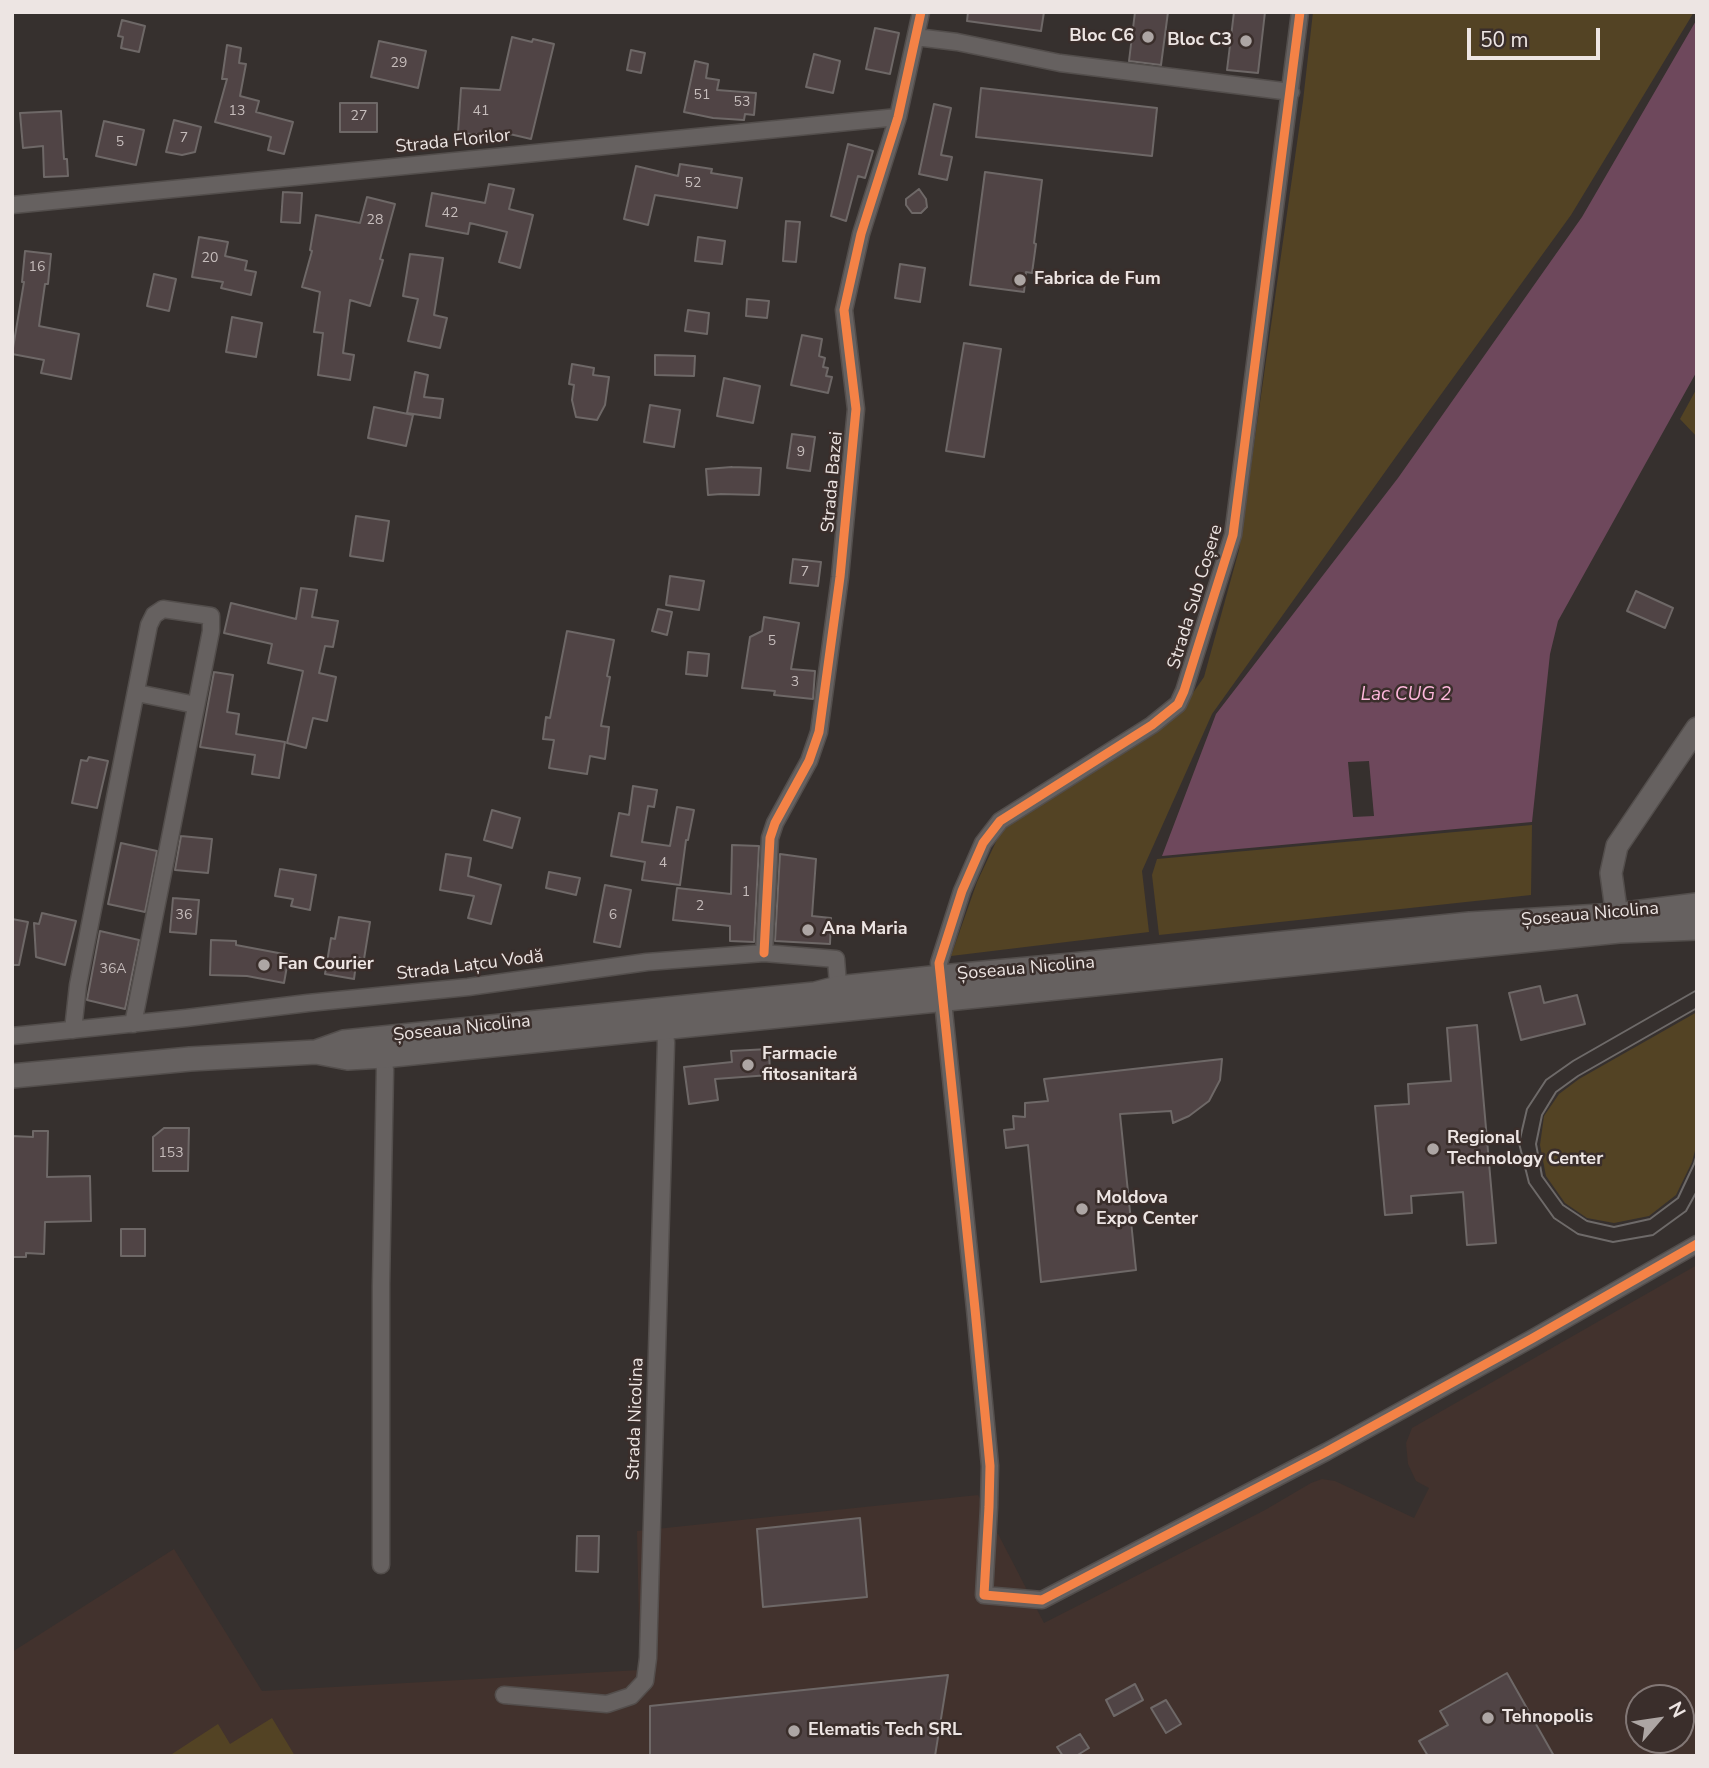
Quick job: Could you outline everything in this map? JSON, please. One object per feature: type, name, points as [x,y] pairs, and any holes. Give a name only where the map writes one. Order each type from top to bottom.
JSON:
[{"type":"main road","name":"Șoseaua Nicolina","points":[[839,999],[944,1000],[1245,968],[1618,923],[1697,905]]},
{"type":"main road","name":"Șoseaua Nicolina","points":[[12,1076],[190,1059],[316,1052],[348,1058],[383,1056],[839,999],[941,977],[1470,924],[1618,923],[1697,928]]},
{"type":"main road","name":"Șoseaua Nicolina","points":[[316,1052],[344,1041],[664,1019]]},
{"type":"street","name":"Strada Bazei","points":[[764,953],[770,838],[775,823],[809,761],[819,732],[840,577],[856,409],[844,310],[861,234],[898,117],[921,12]]},
{"type":"street","name":"Strada Sub Coșere","points":[[1300,12],[1233,535],[1184,691],[1178,704],[1152,725],[1000,821],[983,843],[962,891],[939,962],[990,1466],[984,1595],[1042,1600],[1326,1452],[1697,1244]]},
{"type":"street","points":[[916,37],[957,42],[1060,64],[1291,92]]},
{"type":"street","name":"Strada Florilor","points":[[12,205],[898,117]]},
{"type":"street","points":[[73,1031],[78,985],[149,625],[154,615],[163,609],[211,616],[211,631],[133,1024]]},
{"type":"street","points":[[136,693],[196,705]]},
{"type":"street","points":[[1618,923],[1611,873],[1617,846],[1697,728]]},
{"type":"street","points":[[764,953],[836,959],[839,999]]},
{"type":"street","name":"Strada Lațcu Vodă","points":[[12,1036],[468,987],[647,962],[764,953]]},
{"type":"street","name":"Strada Nicolina","points":[[505,1695],[607,1704],[631,1696],[645,1681],[649,1644],[664,1019]]},
{"type":"street","points":[[381,1565],[383,1056]]},
{"type":"shaded area","points":[[1313,12],[1694,12],[1571,215],[1212,714],[1142,871],[1149,932],[951,956],[977,882],[1001,831],[1179,713],[1204,677],[1239,550],[1303,101]]},
{"type":"shaded area","points":[[1697,388],[1697,437],[1680,419]]},
{"type":"shaded area","points":[[1532,825],[1531,895],[1159,935],[1152,875],[1157,859]]},
{"type":"shaded area","points":[[1697,1012],[1697,1143],[1692,1162],[1676,1195],[1649,1216],[1614,1223],[1587,1218],[1565,1203],[1546,1176],[1540,1145],[1544,1116],[1559,1094],[1579,1079]]},
{"type":"shaded area","points":[[1697,1265],[1697,1756],[12,1756],[12,1652],[174,1549],[262,1691],[640,1670],[637,1531],[978,1495],[1044,1623],[1322,1479],[1335,1481],[1414,1518],[1429,1488],[1416,1481],[1408,1464],[1406,1443],[1412,1428]]},
{"type":"shaded area","points":[[272,1718],[295,1756],[169,1756],[218,1724],[230,1744]]},
{"type":"water","name":"Lac CUG 2","points":[[1697,19],[1697,371],[1558,621],[1550,654],[1532,822],[1162,856],[1216,714],[1398,478],[1582,217]]},
{"type":"pier","points":[[1369,761],[1374,816],[1353,817],[1348,762]]},
{"type":"building","points":[[968,12],[1044,12],[1041,31],[967,21]]},
{"type":"building","name":"Bloc C6","points":[[1135,12],[1168,12],[1161,65],[1129,61]]},
{"type":"building","name":"Bloc C3","points":[[1234,12],[1265,12],[1258,73],[1227,70]]},
{"type":"building","points":[[122,20],[145,26],[139,52],[121,48],[123,37],[118,36]]},
{"type":"building","points":[[875,28],[899,33],[890,74],[866,69]]},
{"type":"building","points":[[512,37],[554,44],[531,139],[501,132],[501,136],[458,133],[461,88],[500,90]]},
{"type":"building","points":[[379,41],[426,51],[418,88],[371,77]]},
{"type":"building","points":[[227,45],[241,48],[239,63],[246,64],[240,96],[259,101],[256,112],[293,122],[284,154],[268,150],[271,137],[215,122],[227,79],[222,79]]},
{"type":"building","points":[[631,50],[645,53],[641,73],[627,70]]},
{"type":"building","points":[[814,54],[840,61],[833,93],[806,87]]},
{"type":"building","points":[[695,61],[708,64],[706,78],[719,80],[717,90],[756,93],[754,115],[745,114],[744,120],[713,118],[684,112]]},
{"type":"building","points":[[981,88],[1157,108],[1152,156],[976,137]]},
{"type":"building","points":[[340,103],[377,103],[377,132],[340,132]]},
{"type":"building","points":[[934,104],[951,108],[941,155],[952,157],[947,180],[919,174]]},
{"type":"building","points":[[61,111],[64,159],[67,159],[68,176],[44,177],[43,146],[23,148],[20,113]]},
{"type":"building","points":[[174,120],[201,127],[195,152],[182,155],[166,152]]},
{"type":"building","points":[[104,121],[144,130],[136,165],[96,156]]},
{"type":"building","points":[[848,144],[873,151],[865,178],[858,176],[846,221],[831,216]]},
{"type":"building","points":[[680,164],[712,169],[711,173],[742,178],[737,208],[655,195],[648,225],[624,219],[636,166],[678,176]]},
{"type":"building","points":[[985,172],[1042,180],[1032,273],[1026,272],[1024,292],[970,285]]},
{"type":"building","points":[[489,184],[514,189],[509,209],[533,215],[520,268],[499,262],[507,232],[470,223],[468,234],[426,226],[432,193],[485,203]]},
{"type":"building","points":[[919,189],[926,199],[927,207],[921,213],[912,213],[906,205],[906,199]]},
{"type":"building","points":[[283,192],[302,193],[300,223],[281,222]]},
{"type":"building","points":[[367,197],[395,204],[370,306],[350,300],[343,353],[354,355],[350,380],[318,375],[323,333],[314,332],[320,292],[302,287],[312,251],[316,215],[360,223]]},
{"type":"building","points":[[786,221],[800,222],[796,262],[783,261]]},
{"type":"building","points":[[199,237],[228,242],[225,256],[247,261],[245,270],[256,272],[251,295],[221,288],[223,282],[192,277]]},
{"type":"building","points":[[698,237],[725,241],[722,264],[695,261]]},
{"type":"building","points":[[25,251],[51,254],[39,326],[79,334],[71,379],[41,373],[44,360],[12,354],[24,282]]},
{"type":"building","points":[[410,254],[443,258],[434,315],[447,318],[440,348],[408,341],[418,299],[403,296]]},
{"type":"building","points":[[900,264],[925,268],[920,302],[895,298]]},
{"type":"building","points":[[154,274],[176,279],[169,311],[147,306]]},
{"type":"building","points":[[747,299],[769,301],[767,318],[746,316]]},
{"type":"building","points":[[688,310],[709,313],[707,334],[685,331]]},
{"type":"building","points":[[232,317],[262,323],[256,357],[226,352]]},
{"type":"building","points":[[802,335],[822,339],[819,356],[825,358],[823,367],[828,368],[826,376],[832,377],[828,393],[791,385]]},
{"type":"building","points":[[964,343],[1001,349],[984,457],[946,451]]},
{"type":"building","points":[[655,355],[695,356],[694,376],[655,375]]},
{"type":"building","points":[[572,364],[594,368],[593,375],[609,377],[605,405],[597,420],[576,417],[572,400],[574,385],[569,384]]},
{"type":"building","points":[[415,372],[428,375],[424,397],[443,399],[440,418],[407,413]]},
{"type":"building","points":[[724,378],[760,386],[753,423],[717,416]]},
{"type":"building","points":[[650,405],[680,410],[674,447],[644,442]]},
{"type":"building","points":[[374,407],[413,415],[406,446],[368,438]]},
{"type":"building","points":[[792,434],[815,437],[810,471],[787,468]]},
{"type":"building","points":[[761,468],[759,495],[708,495],[706,469]]},
{"type":"building","points":[[356,516],[389,521],[383,561],[350,556]]},
{"type":"building","points":[[793,559],[821,562],[818,586],[790,583]]},
{"type":"building","points":[[670,576],[704,581],[699,610],[666,605]]},
{"type":"building","points":[[301,588],[317,590],[312,617],[338,621],[333,647],[325,646],[319,673],[336,677],[327,721],[313,718],[306,748],[287,743],[303,671],[268,663],[272,644],[224,633],[231,603],[296,619]]},
{"type":"building","points":[[1636,591],[1673,608],[1665,628],[1627,611]]},
{"type":"building","points":[[658,609],[672,612],[667,635],[652,631]]},
{"type":"building","points":[[764,617],[799,623],[791,669],[815,671],[813,699],[742,688],[750,637],[762,631]]},
{"type":"building","points":[[567,631],[614,640],[601,726],[609,727],[605,759],[590,756],[587,774],[549,768],[554,740],[543,739],[546,717],[550,718]]},
{"type":"building","points":[[688,652],[709,654],[707,676],[686,674]]},
{"type":"building","points":[[214,672],[233,675],[227,712],[239,714],[236,734],[285,742],[279,778],[252,774],[255,755],[200,747]]},
{"type":"building","points":[[89,757],[108,761],[97,808],[72,803],[81,760],[87,761]]},
{"type":"building","points":[[633,786],[657,790],[654,807],[648,806],[642,842],[670,846],[677,807],[694,810],[686,840],[680,885],[642,880],[645,862],[611,856],[619,813],[629,815]]},
{"type":"building","points":[[492,810],[520,818],[512,848],[484,840]]},
{"type":"building","points":[[181,836],[212,839],[208,873],[175,870]]},
{"type":"building","points":[[121,843],[157,851],[145,912],[108,904]]},
{"type":"building","points":[[732,845],[759,846],[754,942],[730,941],[730,926],[673,920],[677,888],[731,894]]},
{"type":"building","points":[[446,854],[471,858],[468,876],[501,885],[491,924],[468,918],[474,896],[440,890]]},
{"type":"building","points":[[780,854],[816,859],[812,916],[831,918],[830,944],[775,941]]},
{"type":"building","points":[[280,869],[316,875],[310,910],[291,906],[293,899],[275,896]]},
{"type":"building","points":[[549,872],[580,878],[576,895],[546,888]]},
{"type":"building","points":[[605,885],[631,890],[620,947],[594,942]]},
{"type":"building","points":[[173,898],[199,900],[196,934],[170,932]]},
{"type":"building","points":[[42,913],[76,921],[65,965],[36,957],[34,923],[39,924]]},
{"type":"building","points":[[339,917],[370,922],[364,959],[357,957],[354,979],[325,974],[331,938],[335,939]]},
{"type":"building","points":[[12,919],[28,922],[19,965],[12,965]]},
{"type":"building","points":[[100,931],[139,940],[125,1009],[87,1000]]},
{"type":"building","points":[[211,940],[236,941],[236,945],[289,955],[284,983],[247,976],[210,975]]},
{"type":"building","points":[[1540,986],[1544,1003],[1577,995],[1585,1024],[1521,1040],[1509,993]]},
{"type":"building","name":"Regional Technology Center","points":[[1477,1025],[1496,1243],[1467,1245],[1463,1192],[1411,1196],[1412,1213],[1385,1215],[1375,1106],[1409,1104],[1408,1084],[1451,1081],[1447,1028]]},
{"type":"building","points":[[769,1049],[770,1075],[715,1079],[718,1100],[689,1104],[684,1067],[732,1062],[731,1051]]},
{"type":"building","name":"Moldova Expo Center","points":[[1222,1059],[1220,1080],[1209,1101],[1189,1116],[1173,1123],[1171,1111],[1120,1114],[1136,1270],[1041,1282],[1028,1145],[1006,1148],[1004,1130],[1014,1129],[1013,1116],[1025,1117],[1025,1103],[1048,1101],[1044,1079]]},
{"type":"building","points":[[164,1128],[189,1128],[188,1171],[153,1171],[153,1137]]},
{"type":"building","points":[[33,1131],[48,1131],[47,1177],[90,1176],[91,1221],[45,1222],[44,1254],[26,1253],[26,1257],[12,1257],[12,1136],[33,1137]]},
{"type":"building","points":[[121,1229],[145,1229],[145,1256],[121,1256]]},
{"type":"building","points":[[860,1518],[867,1597],[763,1607],[757,1529]]},
{"type":"building","points":[[577,1536],[599,1536],[598,1572],[576,1571]]},
{"type":"building","name":"Tehnopolis","points":[[1507,1673],[1554,1756],[1428,1756],[1419,1741],[1448,1725],[1440,1711]]},
{"type":"building","name":"Elematis Tech SRL","points":[[948,1675],[935,1756],[650,1756],[650,1706]]},
{"type":"building","points":[[1135,1684],[1143,1700],[1114,1716],[1106,1700]]},
{"type":"building","points":[[1166,1700],[1181,1724],[1166,1733],[1151,1708]]},
{"type":"building","points":[[1080,1734],[1089,1748],[1076,1756],[1063,1756],[1057,1747]]},
{"type":"tram line","points":[[1697,990],[1573,1061],[1546,1080],[1527,1109],[1519,1143],[1529,1183],[1554,1218],[1578,1234],[1613,1242],[1653,1235],[1686,1211],[1697,1191]]},
{"type":"tram line","points":[[1697,1008],[1578,1076],[1556,1092],[1542,1115],[1536,1144],[1542,1176],[1563,1205],[1587,1221],[1614,1227],[1650,1219],[1678,1198],[1697,1154]]},
{"type":"cycle path","points":[[764,953],[770,838],[775,823],[809,761],[819,732],[840,577],[856,409],[844,310],[861,234],[898,117],[921,12]]},
{"type":"cycle path","points":[[1300,12],[1233,535],[1184,691],[1178,704],[1152,725],[1000,821],[983,843],[962,891],[939,963],[990,1466],[984,1595],[1042,1600],[1326,1452],[1697,1244]]},
{"type":"place","name":"Bloc C6","points":[[1148,37]]},
{"type":"place","name":"Bloc C3","points":[[1246,41]]},
{"type":"place","name":"Fabrica de Fum","points":[[1020,280]]},
{"type":"place","name":"Ana Maria","points":[[808,930]]},
{"type":"place","name":"Fan Courier","points":[[264,965]]},
{"type":"place","name":"Farmacie fitosanitară","points":[[748,1065]]},
{"type":"place","name":"Regional Technology Center","points":[[1433,1149]]},
{"type":"place","name":"Moldova Expo Center","points":[[1082,1209]]},
{"type":"place","name":"Tehnopolis","points":[[1488,1718]]},
{"type":"place","name":"Elematis Tech SRL","points":[[794,1731]]}]
